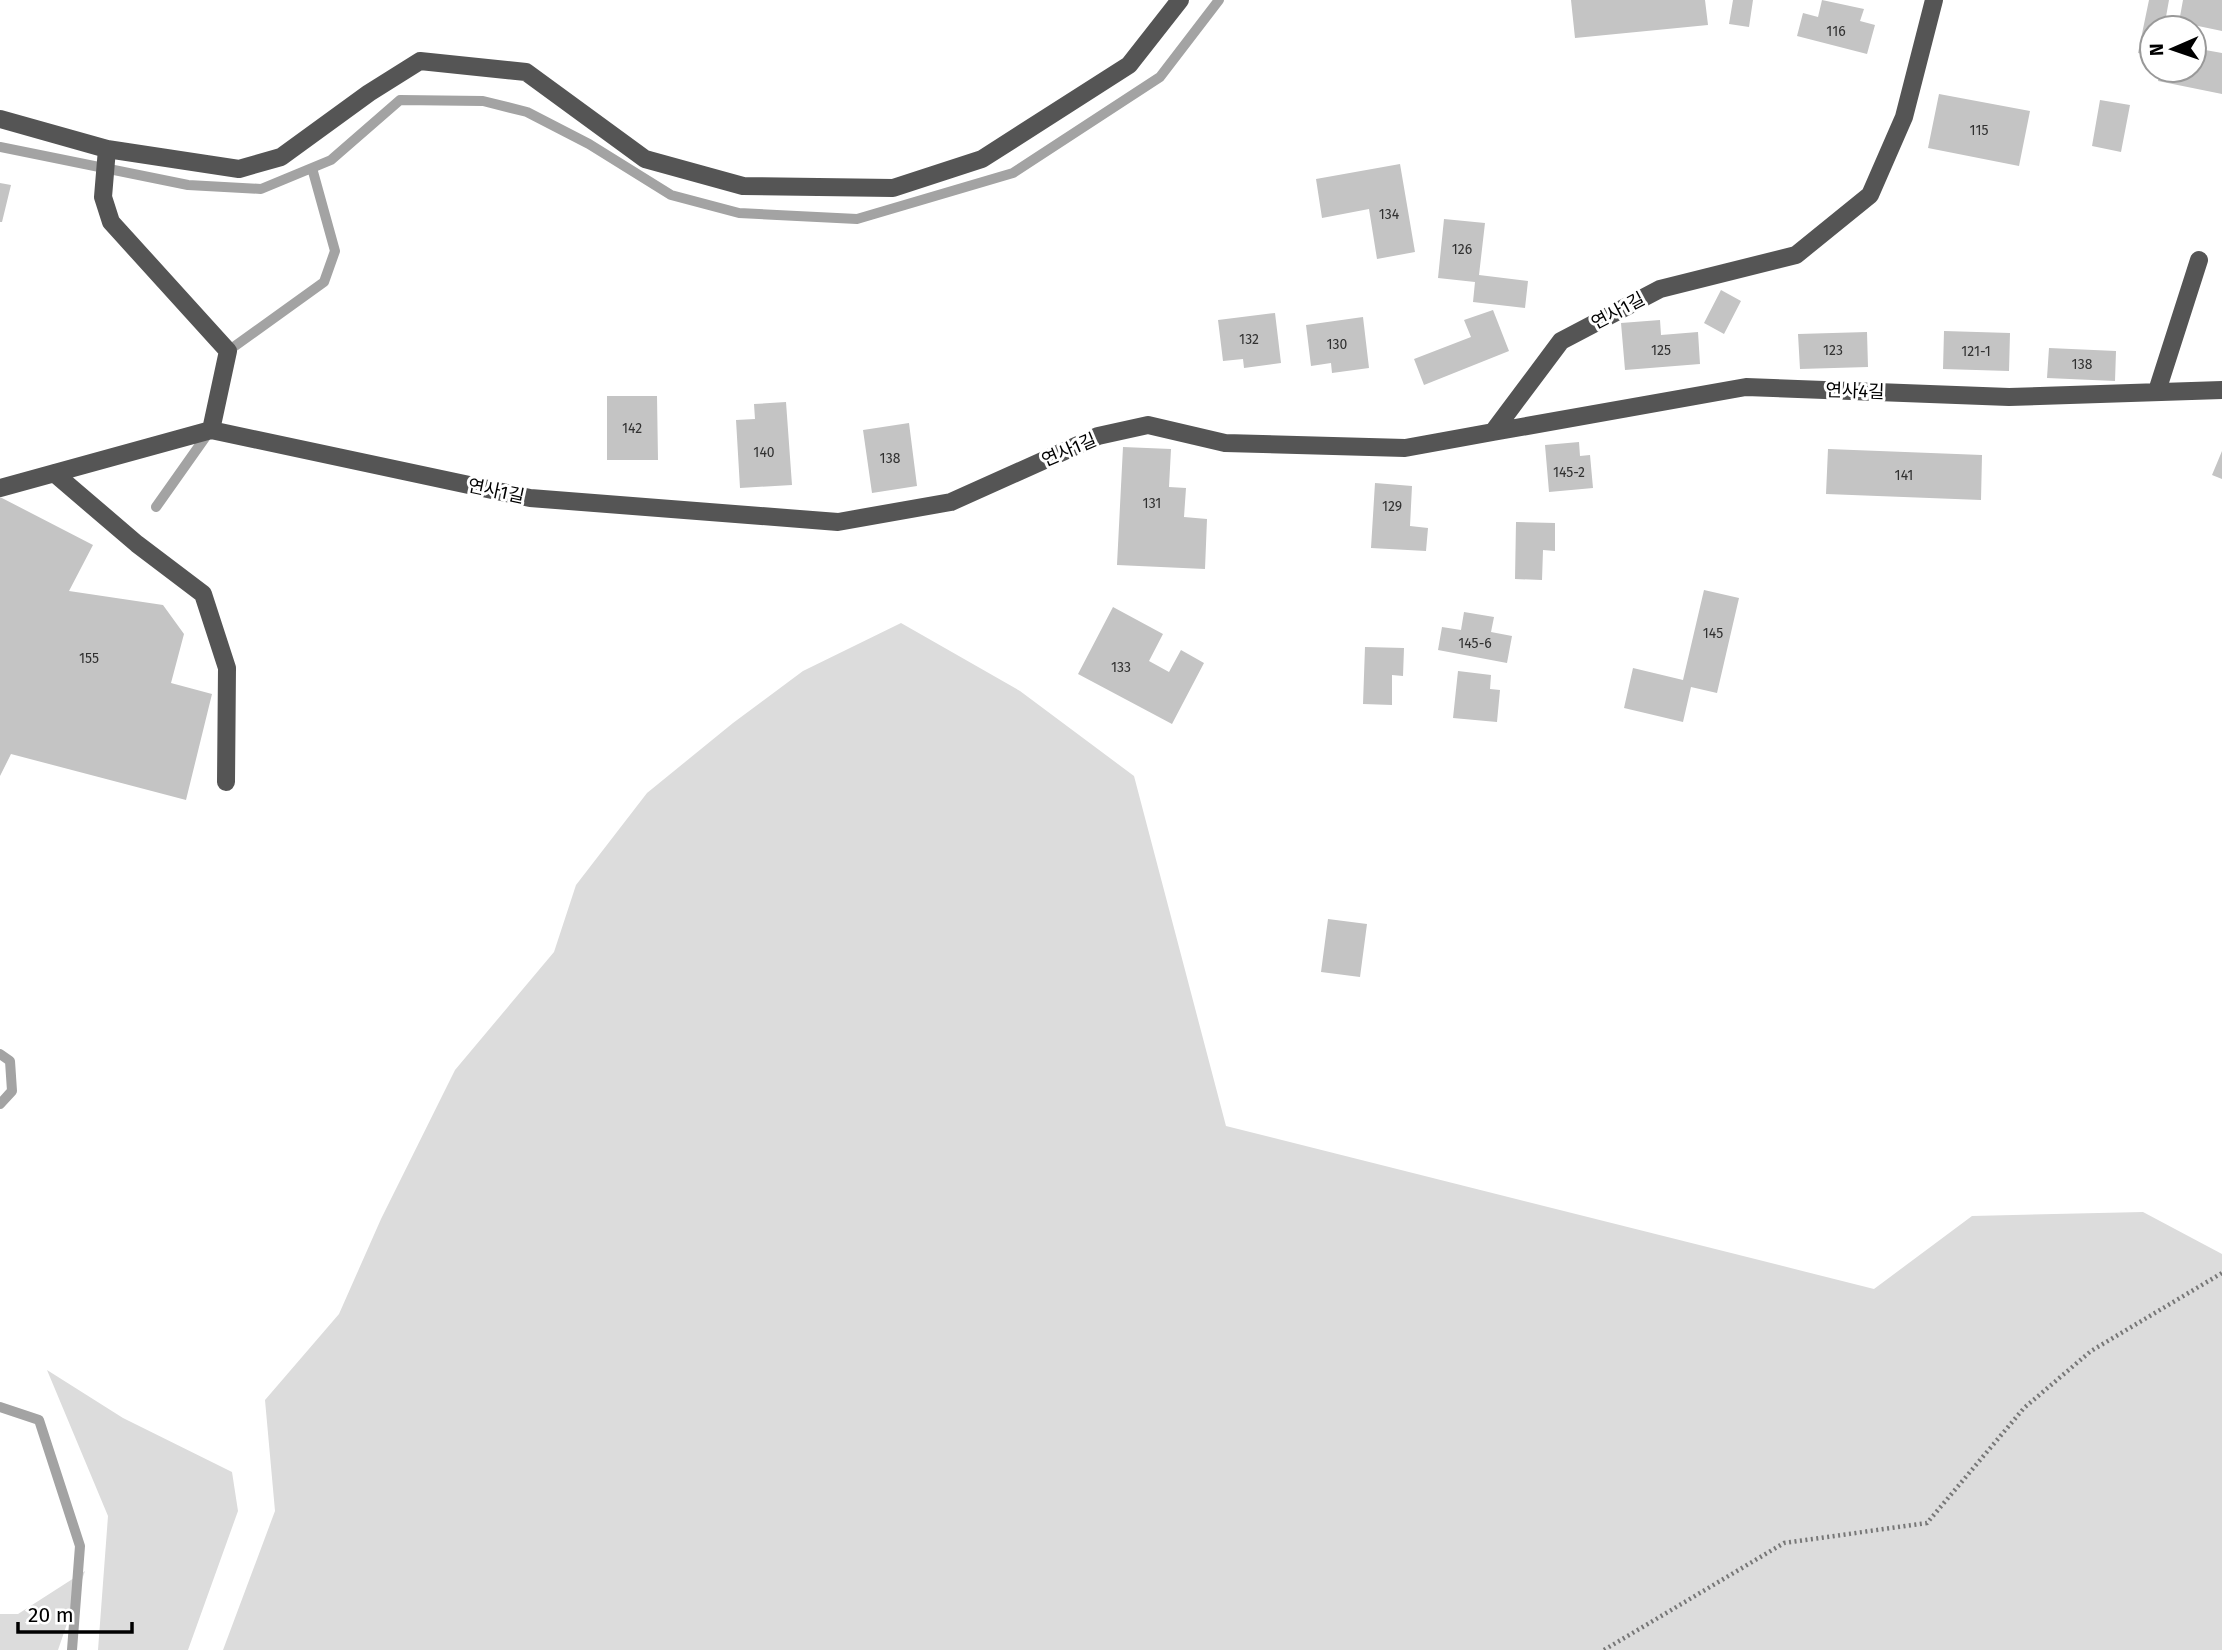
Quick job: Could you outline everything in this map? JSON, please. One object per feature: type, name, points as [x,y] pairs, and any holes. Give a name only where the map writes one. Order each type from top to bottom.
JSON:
[{"type":"street","points":[[0,119],[107,149],[239,169],[281,157],[369,93],[420,61],[526,72],[645,159],[743,186],[892,188],[982,159],[1129,65],[1180,0]]},
{"type":"street","name":"연사1길","points":[[0,488],[211,430],[530,498],[838,522],[951,502],[1098,436],[1148,425],[1225,443],[1405,448],[1493,432],[1561,341],[1660,289],[1796,256],[1870,195],[1904,117],[1934,0]]},
{"type":"street","points":[[107,149],[103,197],[111,222],[228,351],[211,430]]},
{"type":"street","points":[[2157,391],[2199,260]]},
{"type":"street","name":"연사4길","points":[[1493,432],[1746,387],[2009,397],[2222,390]]},
{"type":"street","points":[[54,473],[137,544],[202,594],[227,668],[226,782]]},
{"type":"path","points":[[1604,1650],[1784,1543],[1927,1523],[2024,1408],[2091,1351],[2222,1273]]},
{"type":"shaded area","points":[[901,623],[1020,691],[1134,776],[1226,1126],[1874,1289],[1972,1216],[2143,1212],[2222,1254],[2222,1650],[223,1650],[275,1511],[265,1400],[339,1314],[381,1219],[455,1070],[554,952],[576,885],[647,793],[733,723],[803,671]]},
{"type":"shaded area","points":[[47,1370],[123,1418],[232,1472],[238,1511],[188,1650],[98,1650],[108,1516]]},
{"type":"shaded area","points":[[85,1571],[58,1650],[0,1650],[0,1614],[18,1614]]},
{"type":"building","points":[[1571,0],[1705,0],[1708,25],[1575,38]]},
{"type":"building","points":[[1733,0],[1753,0],[1749,27],[1729,24]]},
{"type":"building","points":[[1822,0],[1864,9],[1860,21],[1875,25],[1867,54],[1797,36],[1803,13],[1818,17]]},
{"type":"building","points":[[2149,0],[2169,0],[2166,14],[2146,14]]},
{"type":"building","points":[[2183,0],[2222,0],[2222,31],[2208,28],[2208,14],[2180,14]]},
{"type":"building","points":[[2208,50],[2222,53],[2222,94],[2173,84],[2208,84]]},
{"type":"building","points":[[1939,94],[2030,111],[2019,166],[1928,148]]},
{"type":"building","points":[[2100,100],[2130,105],[2121,152],[2092,146]]},
{"type":"building","points":[[1400,164],[1415,252],[1377,259],[1369,209],[1322,218],[1316,179]]},
{"type":"building","points":[[0,183],[11,185],[2,222],[0,222]]},
{"type":"building","points":[[1444,219],[1485,223],[1479,275],[1528,281],[1525,308],[1473,302],[1475,282],[1438,278]]},
{"type":"building","points":[[1721,290],[1741,301],[1724,334],[1704,323]]},
{"type":"building","points":[[1493,310],[1509,351],[1424,385],[1414,359],[1471,337],[1464,320]]},
{"type":"building","points":[[1275,313],[1281,363],[1244,368],[1243,359],[1223,361],[1218,320]]},
{"type":"building","points":[[1363,317],[1369,368],[1332,373],[1331,363],[1311,366],[1306,325]]},
{"type":"building","points":[[1660,320],[1661,335],[1698,332],[1700,364],[1625,370],[1621,323]]},
{"type":"building","points":[[1944,331],[2010,333],[2009,371],[1943,369]]},
{"type":"building","points":[[1867,332],[1868,367],[1800,369],[1798,334]]},
{"type":"building","points":[[2049,348],[2116,351],[2115,381],[2047,378]]},
{"type":"building","points":[[607,396],[657,396],[658,460],[607,460]]},
{"type":"building","points":[[786,402],[792,485],[740,488],[736,420],[755,419],[754,404]]},
{"type":"building","points":[[909,423],[917,486],[872,493],[863,430]]},
{"type":"building","points":[[1579,442],[1580,456],[1590,455],[1593,488],[1549,492],[1545,445]]},
{"type":"building","points":[[1123,447],[1171,449],[1169,487],[1186,488],[1184,517],[1207,519],[1205,569],[1117,565]]},
{"type":"building","points":[[1828,449],[1982,455],[1981,500],[1826,494]]},
{"type":"building","points":[[2222,451],[2222,479],[2212,475]]},
{"type":"building","points":[[1375,483],[1412,486],[1410,526],[1428,528],[1426,551],[1371,548]]},
{"type":"building","points":[[0,497],[93,545],[69,591],[163,605],[184,634],[171,683],[212,694],[186,800],[11,754],[0,776]]},
{"type":"building","points":[[1516,522],[1555,523],[1555,551],[1543,550],[1542,580],[1515,579]]},
{"type":"building","points":[[1704,590],[1739,598],[1717,693],[1691,687],[1683,722],[1624,708],[1633,668],[1683,680]]},
{"type":"building","points":[[1113,607],[1163,634],[1149,661],[1169,672],[1181,650],[1204,663],[1172,724],[1078,674]]},
{"type":"building","points":[[1464,612],[1494,617],[1491,632],[1512,636],[1507,663],[1438,650],[1442,627],[1461,630]]},
{"type":"building","points":[[1365,647],[1404,648],[1403,676],[1392,675],[1392,705],[1363,704]]},
{"type":"building","points":[[1458,671],[1491,675],[1490,689],[1500,690],[1497,722],[1453,718]]},
{"type":"building","points":[[1328,919],[1367,924],[1360,977],[1321,972]]},
{"type":"waterway","points":[[0,147],[188,185],[261,189],[331,160],[400,100],[483,101],[527,112],[589,144],[671,195],[739,213],[857,219],[1013,173],[1160,77],[1219,0]]},
{"type":"waterway","points":[[228,351],[324,282],[335,251],[312,168]]},
{"type":"waterway","points":[[156,507],[209,432]]},
{"type":"waterway","points":[[0,1054],[10,1061],[12,1091],[0,1104]]},
{"type":"waterway","points":[[0,1407],[39,1420],[80,1546],[72,1650]]}]
